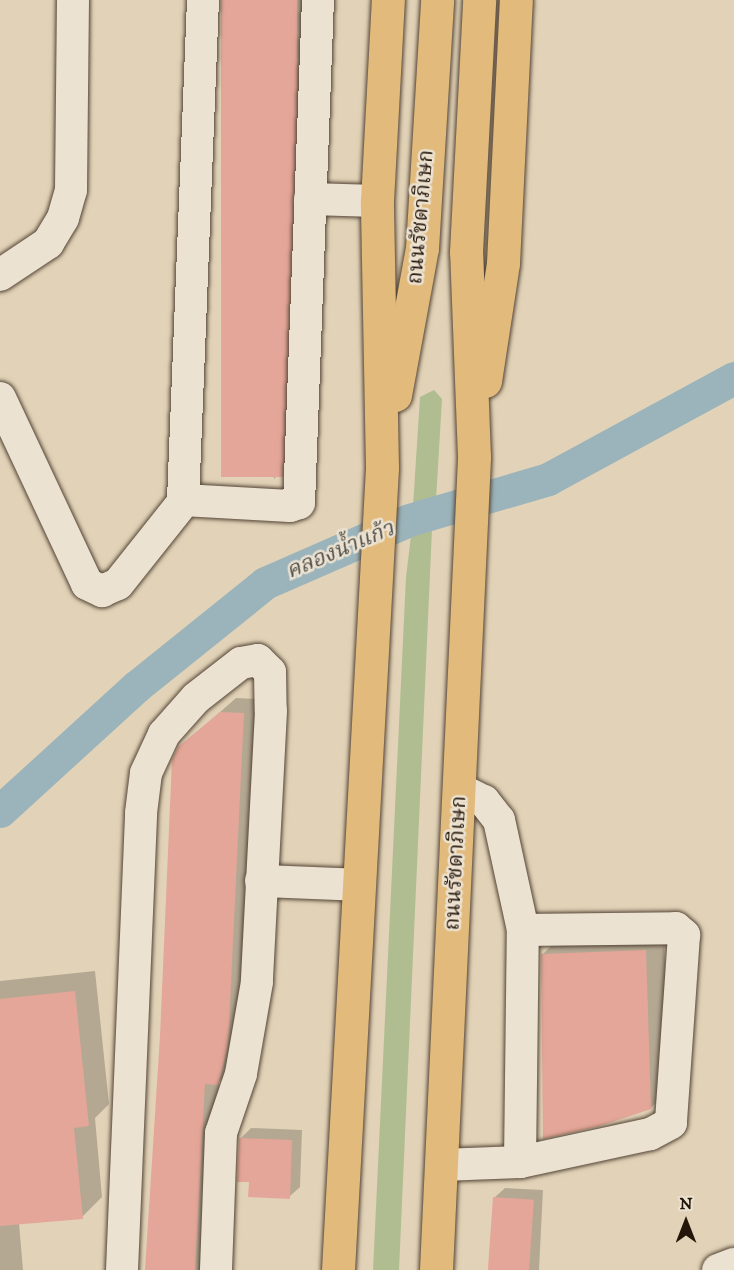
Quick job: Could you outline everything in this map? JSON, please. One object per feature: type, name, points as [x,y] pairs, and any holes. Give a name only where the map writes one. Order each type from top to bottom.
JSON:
[{"type":"main road","name":"ถนนรัชดาภิเษก","points":[[338,1270],[382,468],[377,201],[388,0]]},
{"type":"main road","name":"ถนนรัชดาภิเษก","points":[[382,468],[422,248],[437,0]]},
{"type":"main road","name":"ถนนรัชดาภิเษก","points":[[436,1270],[473,470],[466,252],[479,0]]},
{"type":"main road","name":"ถนนรัชดาภิเษก","points":[[473,470],[503,263],[516,0]]},
{"type":"street","points":[[0,275],[48,243],[63,218],[69,199],[73,0]]},
{"type":"street","points":[[0,398],[87,584],[102,591],[118,584],[184,501],[203,0]]},
{"type":"street","points":[[184,501],[298,505],[318,0]]},
{"type":"street","points":[[310,199],[377,201]]},
{"type":"street","points":[[122,1270],[141,813],[146,773],[164,734],[196,698],[241,663],[258,660],[270,672],[271,711],[251,1033],[221,1133],[216,1270]]},
{"type":"street","points":[[459,789],[483,801],[499,820],[523,930],[520,1162]]},
{"type":"street","points":[[261,881],[359,885]]},
{"type":"street","points":[[442,1165],[520,1162],[650,1134],[670,1123],[684,935],[676,928],[523,930]]},
{"type":"street","points":[[718,1270],[734,1264]]},
{"type":"green space","points":[[434,390],[442,399],[436,500],[413,506],[420,397]]},
{"type":"green space","points":[[432,529],[399,1270],[373,1270],[406,577],[411,536]]},
{"type":"building","points":[[221,0],[297,0],[297,477],[221,477]]},
{"type":"building","points":[[220,712],[244,713],[228,1045],[218,1085],[205,1084],[195,1270],[145,1270],[160,1036],[172,760],[178,747]]},
{"type":"building","points":[[646,950],[651,1109],[600,1126],[543,1139],[541,954]]},
{"type":"building","points":[[75,991],[89,1126],[74,1128],[83,1219],[0,1226],[0,999]]},
{"type":"building","points":[[239,1138],[292,1140],[290,1199],[248,1197],[249,1182],[237,1182]]},
{"type":"building","points":[[493,1197],[534,1200],[529,1270],[488,1270]]},
{"type":"waterway","name":"คลองน้ำแก้ว","points":[[0,811],[137,686],[265,583],[409,520],[548,479],[734,378]]}]
